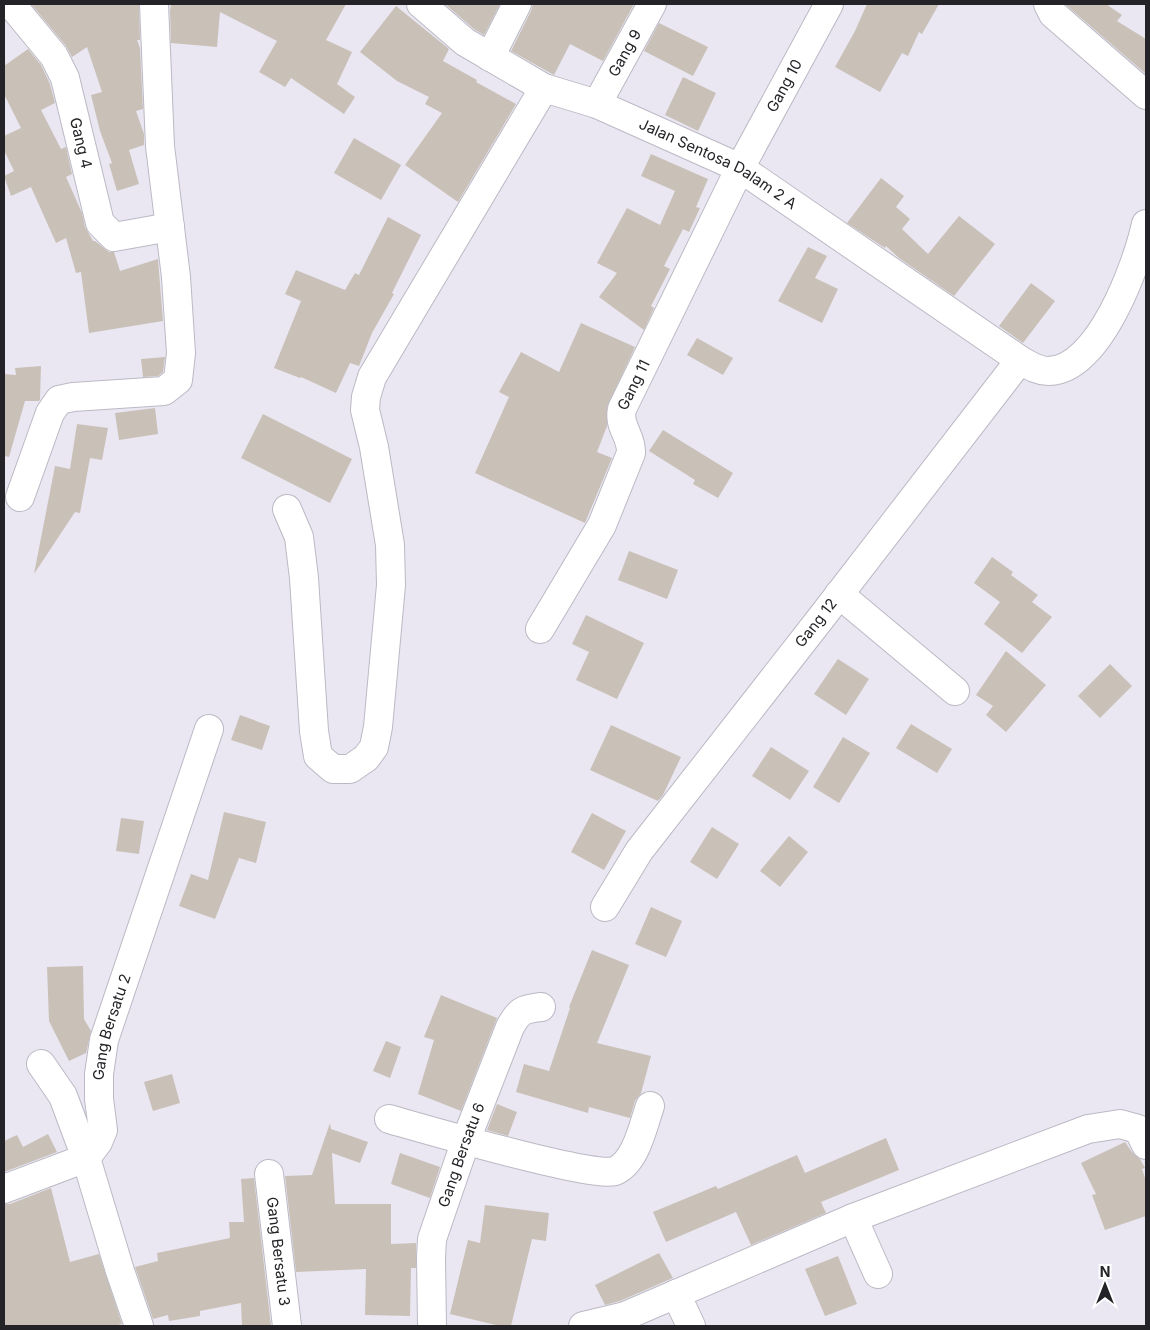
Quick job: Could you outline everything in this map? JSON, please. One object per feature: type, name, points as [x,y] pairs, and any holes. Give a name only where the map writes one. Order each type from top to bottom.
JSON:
[{"type":"street","name":"Gang 4","points":[[11,4],[54,56],[65,78],[100,223],[114,237],[170,227]]},
{"type":"street","points":[[20,497],[50,413],[58,400],[73,397],[164,390],[178,380],[181,353],[176,278],[160,146],[154,4]]},
{"type":"street","name":"Jalan Sentosa Dalam 2 A","points":[[421,4],[465,42],[544,88],[597,104],[740,168],[1037,370],[1050,371],[1062,368],[1076,361],[1090,346],[1110,318],[1130,275],[1146,224]]},
{"type":"street","points":[[490,57],[517,4]]},
{"type":"street","name":"Gang 9","points":[[597,104],[652,4]]},
{"type":"street","name":"Gang 10","points":[[740,168],[829,4]]},
{"type":"street","points":[[1048,4],[1053,14],[1146,96]]},
{"type":"street","points":[[287,509],[299,537],[304,578],[314,731],[318,756],[333,769],[350,769],[366,758],[374,747],[378,727],[391,586],[390,544],[374,447],[365,410],[366,396],[372,377],[544,88]]},
{"type":"street","name":"Gang 11","points":[[540,629],[602,525],[631,453],[631,446],[621,424],[622,408],[740,168]]},
{"type":"street","name":"Gang 12","points":[[605,907],[639,851],[839,594],[1011,353]]},
{"type":"street","points":[[839,594],[955,691]]},
{"type":"street","name":"Gang Bersatu 2","points":[[86,1158],[98,1142],[103,1130],[99,1098],[99,1074],[104,1040],[209,729]]},
{"type":"street","name":"Gang Bersatu 6","points":[[432,1326],[432,1239],[466,1140],[517,1014],[526,1008],[541,1007]]},
{"type":"street","points":[[41,1064],[63,1096],[86,1158],[120,1271],[139,1326]]},
{"type":"street","points":[[389,1119],[597,1172],[614,1172],[625,1164],[633,1153],[650,1106]]},
{"type":"street","points":[[583,1326],[625,1316],[853,1218],[1088,1129],[1120,1124],[1138,1129],[1146,1145]]},
{"type":"street","points":[[4,1189],[86,1158]]},
{"type":"street","name":"Gang Bersatu 3","points":[[269,1174],[287,1326]]},
{"type":"street","points":[[853,1218],[878,1274]]},
{"type":"street","points":[[676,1294],[692,1326]]},
{"type":"building","points":[[31,4],[139,4],[140,40],[137,40],[140,48],[143,109],[136,111],[144,134],[144,145],[129,150],[139,184],[117,191],[109,164],[112,163],[100,131],[91,95],[102,92],[87,47],[72,57],[66,46]]},
{"type":"building","points":[[171,4],[346,4],[326,40],[352,52],[337,84],[355,97],[344,114],[291,78],[285,87],[259,72],[277,41],[220,12],[217,47],[171,43]]},
{"type":"building","points":[[445,4],[500,4],[484,35],[474,29]]},
{"type":"building","points":[[533,4],[634,4],[603,61],[570,44],[554,75],[511,51]]},
{"type":"building","points":[[867,4],[939,4],[922,34],[919,32],[908,56],[902,53],[880,92],[835,67],[855,31]]},
{"type":"building","points":[[1065,4],[1106,4],[1122,15],[1117,21],[1146,39],[1146,74]]},
{"type":"building","points":[[396,6],[449,49],[443,61],[516,104],[458,202],[405,165],[442,113],[425,104],[429,97],[397,81],[360,52]]},
{"type":"building","points":[[659,23],[708,47],[693,76],[644,51]]},
{"type":"building","points":[[28,49],[41,65],[50,84],[55,103],[41,110],[61,149],[66,147],[72,174],[66,177],[82,213],[85,227],[93,241],[109,252],[114,252],[120,271],[158,259],[163,321],[89,333],[81,272],[76,273],[66,238],[56,243],[31,187],[11,196],[4,176],[14,171],[4,150],[4,136],[21,128],[4,94],[4,66]]},
{"type":"building","points":[[683,77],[716,93],[698,131],[665,115]]},
{"type":"building","points":[[354,138],[401,165],[381,200],[334,173]]},
{"type":"building","points":[[651,154],[708,179],[696,207],[700,208],[689,232],[683,229],[664,266],[670,269],[651,306],[654,308],[644,330],[599,297],[617,273],[597,263],[627,208],[660,225],[675,191],[641,176]]},
{"type":"building","points":[[881,178],[904,196],[896,207],[910,219],[902,229],[928,254],[959,216],[995,244],[954,296],[899,258],[886,246],[885,248],[847,223]]},
{"type":"building","points":[[388,217],[421,235],[392,293],[394,294],[372,333],[359,366],[350,363],[336,393],[301,377],[274,368],[301,301],[285,294],[296,270],[345,290],[355,273],[359,275]]},
{"type":"building","points":[[808,247],[827,256],[815,278],[838,289],[822,323],[778,301]]},
{"type":"building","points":[[1031,283],[1055,301],[1023,343],[999,326]]},
{"type":"building","points":[[581,323],[635,347],[607,407],[607,426],[597,452],[612,458],[585,523],[475,473],[509,397],[499,392],[521,352],[559,372]]},
{"type":"building","points":[[697,338],[733,358],[723,375],[687,355]]},
{"type":"building","points":[[165,357],[163,372],[158,376],[143,377],[141,359]]},
{"type":"building","points":[[41,366],[40,399],[39,401],[25,401],[9,457],[4,456],[4,374],[16,375],[15,368]]},
{"type":"building","points":[[155,408],[158,434],[119,440],[115,413]]},
{"type":"building","points":[[263,414],[352,459],[330,503],[241,458]]},
{"type":"building","points":[[77,424],[108,428],[102,460],[90,458],[80,513],[75,512],[34,574],[55,466],[70,469]]},
{"type":"building","points":[[663,430],[733,473],[718,498],[693,484],[695,480],[649,451]]},
{"type":"building","points":[[629,551],[678,570],[667,599],[618,580]]},
{"type":"building","points":[[992,557],[1013,572],[1011,575],[1038,595],[1032,602],[1052,617],[1022,653],[984,624],[1000,602],[974,583]]},
{"type":"building","points":[[586,615],[644,643],[617,699],[576,680],[589,652],[572,644]]},
{"type":"building","points":[[1006,651],[1046,685],[1006,732],[986,715],[993,706],[976,695]]},
{"type":"building","points":[[838,659],[869,679],[846,715],[814,694]]},
{"type":"building","points":[[1110,664],[1132,686],[1100,718],[1078,696]]},
{"type":"building","points":[[240,715],[270,726],[262,750],[231,740]]},
{"type":"building","points":[[911,724],[952,749],[937,773],[896,748]]},
{"type":"building","points":[[611,725],[681,757],[663,795],[658,801],[590,770]]},
{"type":"building","points":[[843,737],[870,753],[839,803],[813,787]]},
{"type":"building","points":[[771,747],[809,771],[790,800],[752,776]]},
{"type":"building","points":[[224,812],[266,822],[256,863],[239,858],[215,919],[179,906],[191,874],[208,880]]},
{"type":"building","points":[[592,813],[626,831],[604,870],[571,852]]},
{"type":"building","points":[[121,818],[144,821],[139,854],[116,851]]},
{"type":"building","points":[[712,827],[739,844],[717,879],[690,862]]},
{"type":"building","points":[[789,836],[808,852],[780,887],[760,871]]},
{"type":"building","points":[[651,907],[682,921],[666,957],[635,944]]},
{"type":"building","points":[[592,950],[629,965],[597,1043],[651,1056],[641,1093],[635,1101],[630,1118],[589,1107],[588,1113],[516,1092],[524,1064],[549,1071],[569,1007]]},
{"type":"building","points":[[83,966],[84,1019],[91,1031],[86,1053],[69,1061],[49,1021],[47,967]]},
{"type":"building","points":[[441,995],[497,1018],[461,1111],[418,1094],[434,1040],[424,1037]]},
{"type":"building","points":[[386,1041],[401,1047],[390,1078],[373,1071]]},
{"type":"building","points":[[172,1074],[180,1103],[153,1111],[144,1082]]},
{"type":"building","points":[[497,1104],[517,1112],[508,1136],[487,1130]]},
{"type":"building","points":[[330,1123],[331,1129],[368,1142],[360,1163],[332,1153],[335,1204],[391,1204],[391,1244],[416,1243],[416,1268],[411,1268],[410,1316],[365,1315],[366,1269],[296,1272],[285,1176],[312,1175]]},
{"type":"building","points":[[48,1134],[57,1152],[4,1172],[4,1141],[17,1135],[23,1147]]},
{"type":"building","points":[[886,1138],[899,1170],[821,1202],[826,1213],[751,1245],[736,1212],[666,1242],[653,1212],[716,1186],[718,1189],[797,1155],[805,1173]]},
{"type":"building","points":[[1125,1142],[1140,1159],[1145,1168],[1142,1169],[1146,1181],[1146,1216],[1105,1230],[1092,1195],[1096,1194],[1081,1163]]},
{"type":"building","points":[[400,1153],[440,1167],[430,1198],[391,1184]]},
{"type":"building","points":[[254,1178],[271,1326],[242,1326],[241,1303],[200,1311],[200,1316],[169,1321],[168,1315],[153,1319],[135,1267],[158,1261],[157,1253],[230,1238],[229,1222],[244,1222],[241,1179]]},
{"type":"building","points":[[51,1188],[70,1262],[99,1254],[122,1324],[114,1326],[4,1326],[4,1204],[10,1204]]},
{"type":"building","points":[[485,1205],[549,1213],[546,1241],[532,1239],[511,1326],[500,1326],[450,1314],[468,1240],[480,1243]]},
{"type":"building","points":[[659,1253],[673,1278],[620,1301],[605,1305],[595,1285]]},
{"type":"building","points":[[838,1256],[857,1304],[825,1316],[805,1269]]}]
